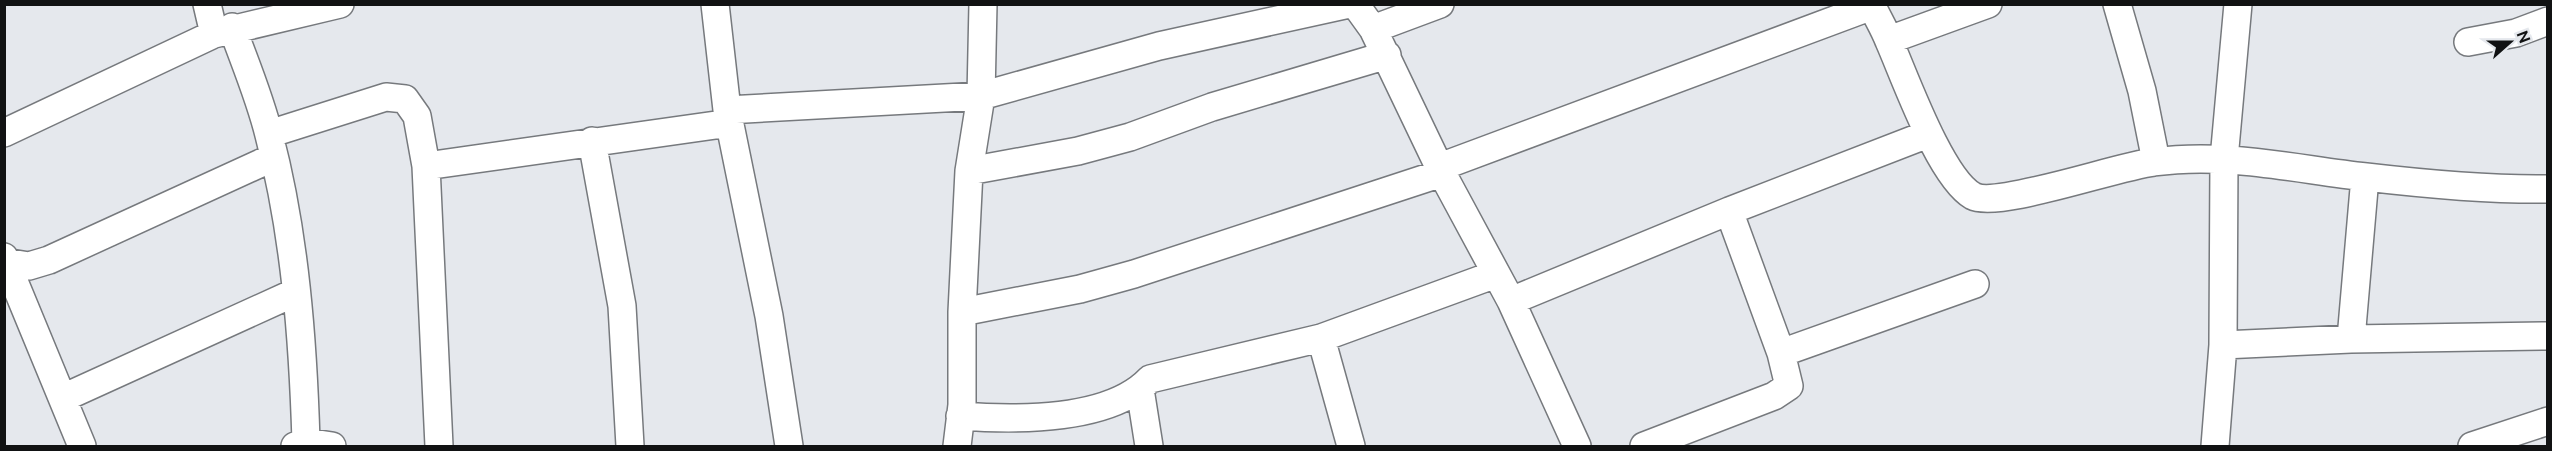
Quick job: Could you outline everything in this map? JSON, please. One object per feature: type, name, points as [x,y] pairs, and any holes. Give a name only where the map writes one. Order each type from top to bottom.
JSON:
[{"type":"street","points":[[207,4],[223,31],[272,145],[296,292],[304,375],[301,445],[332,447]]},
{"type":"street","points":[[4,133],[223,31],[340,4]]},
{"type":"street","points":[[715,4],[729,117],[769,316],[789,447]]},
{"type":"street","points":[[957,447],[969,171],[981,96],[983,4]]},
{"type":"street","points":[[426,166],[592,141],[729,117],[981,96],[1159,46],[1349,4]]},
{"type":"street","points":[[1355,4],[1373,29],[1387,55],[1441,170],[1511,301],[1577,447]]},
{"type":"street","points":[[1373,29],[1440,4]]},
{"type":"street","points":[[1889,40],[1988,4]]},
{"type":"street","points":[[2117,4],[2142,91],[2156,161]]},
{"type":"street","points":[[2215,447],[2223,345],[2224,159],[2238,4]]},
{"type":"street","points":[[962,312],[1080,289],[1134,274],[1441,170],[1872,5],[1928,134],[1957,179],[1971,195],[1984,200],[2033,192],[2118,168],[2156,161],[2224,159],[2365,177],[2547,189]]},
{"type":"street","points":[[2468,42],[2516,33],[2547,21]]},
{"type":"street","points":[[969,171],[1078,151],[1130,137],[1212,107],[1387,55]]},
{"type":"street","points":[[5,260],[29,266],[49,260],[272,145],[386,97],[405,99],[417,116],[426,166],[439,447]]},
{"type":"street","points":[[1511,301],[1728,211],[1928,134]]},
{"type":"street","points":[[592,141],[622,306],[630,447]]},
{"type":"street","points":[[2351,339],[2365,177]]},
{"type":"street","points":[[1644,447],[1787,389],[1790,383],[1728,211]]},
{"type":"street","points":[[5,260],[82,447]]},
{"type":"street","points":[[960,416],[1055,415],[1105,407],[1140,389],[1149,380],[1321,338],[1496,273]]},
{"type":"street","points":[[1781,353],[1975,284]]},
{"type":"street","points":[[63,398],[296,292]]},
{"type":"street","points":[[2223,345],[2351,339],[2547,336]]},
{"type":"street","points":[[1321,338],[1351,447]]},
{"type":"street","points":[[1140,389],[1149,447]]},
{"type":"street","points":[[2475,446],[2547,421]]}]
